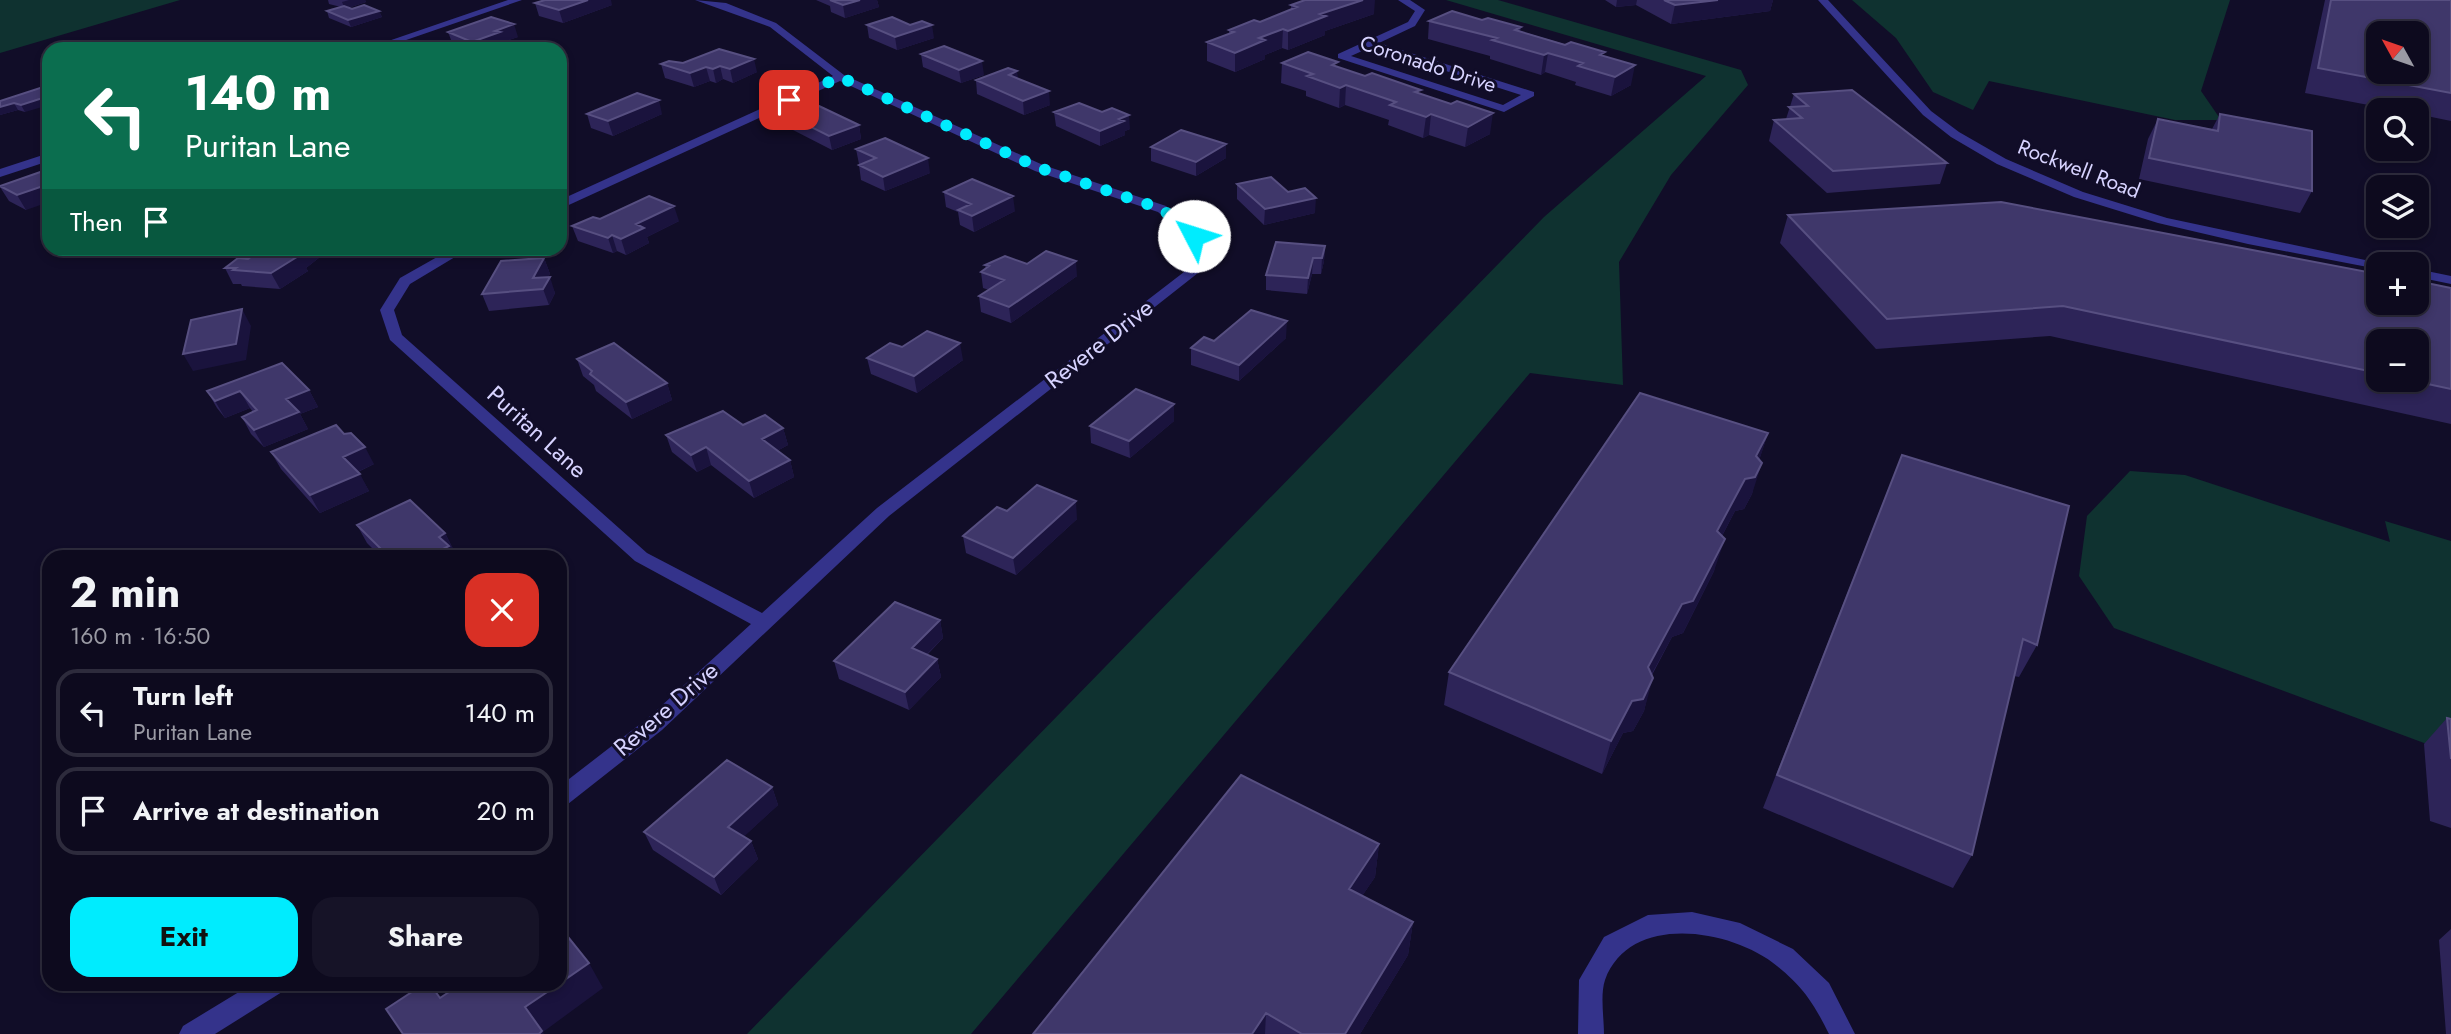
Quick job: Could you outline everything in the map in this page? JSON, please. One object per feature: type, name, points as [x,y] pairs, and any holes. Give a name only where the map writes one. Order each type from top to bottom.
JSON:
[{"type":"street","points":[[391,42],[517,0]]},
{"type":"street","name":"Revere Drive","points":[[567,793],[655,724],[883,512],[1191,273],[1194,236],[1162,209],[1040,168],[840,77],[774,26],[723,5],[700,0]]},
{"type":"street","name":"Coronado Drive","points":[[1370,43],[1530,94],[1504,109],[1342,56],[1370,43],[1412,24],[1420,10],[1403,0]]},
{"type":"street","name":"Rockwell Road","points":[[1823,0],[1926,113],[1970,146],[2017,170],[2071,193],[2163,221],[2366,263]]},
{"type":"street","points":[[567,202],[840,77]]},
{"type":"street","points":[[0,173],[42,159]]},
{"type":"street","name":"Puritan Lane","points":[[450,256],[405,281],[387,310],[395,337],[641,557],[762,622]]},
{"type":"street","points":[[2429,275],[2451,280]]},
{"type":"street","points":[[1591,1034],[1587,1010],[1591,981],[1603,956],[1623,937],[1649,925],[1684,920],[1720,925],[1758,940],[1791,961],[1820,991],[1842,1034]]},
{"type":"street","points":[[192,1034],[262,991]]},
{"type":"green space","points":[[0,0],[180,0],[0,53]]},
{"type":"green space","points":[[1446,0],[1498,0],[1741,70],[1748,85],[1671,175],[1619,262],[1623,385],[1530,373],[971,1034],[747,1034],[1544,217],[1706,76]]},
{"type":"green space","points":[[1852,0],[2230,0],[2201,91],[2221,120],[2175,120],[1989,81],[1973,110],[1933,92],[1896,38]]},
{"type":"green space","points":[[2130,471],[2185,475],[2390,542],[2385,521],[2451,541],[2451,753],[2114,628],[2079,576],[2087,516]]},
{"type":"building","points":[[545,0],[588,0],[559,10],[535,3]]},
{"type":"building","points":[[830,0],[860,0],[843,5]]},
{"type":"building","points":[[1305,0],[1363,0],[1320,14],[1326,16],[1288,31],[1283,29],[1259,38],[1265,40],[1235,53],[1207,42],[1234,32],[1229,30],[1254,20],[1260,22],[1297,7],[1291,5]]},
{"type":"building","points":[[1664,0],[1718,0],[1675,5]]},
{"type":"building","points":[[2331,0],[2451,0],[2451,93],[2403,84],[2429,84],[2429,21],[2366,21],[2366,77],[2318,68]]},
{"type":"building","points":[[364,5],[379,11],[348,20],[327,11],[344,6],[352,9]]},
{"type":"building","points":[[1452,11],[1521,27],[1515,30],[1565,45],[1571,42],[1605,52],[1600,55],[1635,65],[1615,77],[1578,66],[1583,63],[1548,53],[1544,55],[1492,40],[1497,38],[1429,21]]},
{"type":"building","points":[[491,17],[514,24],[472,42],[448,32]]},
{"type":"building","points":[[892,17],[910,25],[922,21],[932,25],[895,37],[867,25]]},
{"type":"building","points":[[944,46],[982,61],[959,70],[921,54]]},
{"type":"building","points":[[719,49],[754,59],[730,69],[720,66],[713,69],[706,67],[690,73],[661,64],[669,61],[683,63]]},
{"type":"building","points":[[1308,52],[1338,62],[1332,65],[1365,76],[1372,73],[1451,104],[1457,101],[1493,113],[1468,127],[1431,114],[1426,117],[1390,105],[1396,102],[1346,85],[1340,88],[1307,76],[1313,74],[1282,63]]},
{"type":"building","points":[[1008,68],[1017,71],[1009,75],[1049,91],[1023,101],[976,80]]},
{"type":"building","points":[[42,87],[42,98],[21,105],[14,103],[0,107],[0,101]]},
{"type":"building","points":[[1852,90],[1947,163],[1833,171],[1774,120],[1802,118],[1789,107],[1808,106],[1794,94]]},
{"type":"building","points":[[637,93],[659,100],[608,121],[587,114]]},
{"type":"building","points":[[1079,103],[1102,112],[1112,108],[1129,115],[1119,119],[1124,121],[1100,131],[1054,112]]},
{"type":"building","points":[[819,106],[859,125],[829,136],[789,116]]},
{"type":"building","points":[[2220,114],[2312,131],[2312,191],[2149,158],[2158,119],[2218,131]]},
{"type":"building","points":[[1181,130],[1226,144],[1196,162],[1151,147]]},
{"type":"building","points":[[885,138],[928,158],[883,177],[859,165],[876,158],[856,149]]},
{"type":"building","points":[[42,171],[42,186],[17,195],[0,186]]},
{"type":"building","points":[[1271,177],[1288,192],[1305,188],[1316,198],[1265,209],[1237,184]]},
{"type":"building","points":[[972,179],[1013,196],[972,216],[958,210],[971,204],[944,192]]},
{"type":"building","points":[[649,196],[674,206],[636,224],[644,228],[621,239],[612,235],[608,238],[572,226],[593,217],[600,219]]},
{"type":"building","points":[[2001,202],[2366,272],[2366,315],[2429,315],[2429,283],[2451,288],[2451,389],[2429,384],[2429,329],[2366,329],[2366,370],[2063,306],[1887,319],[1788,215]]},
{"type":"building","points":[[1276,242],[1325,246],[1322,258],[1313,258],[1308,278],[1266,275]]},
{"type":"building","points":[[1046,251],[1076,261],[1009,307],[979,296],[1004,280],[981,272],[989,266],[985,265],[1005,256],[1027,264]]},
{"type":"building","points":[[252,256],[298,256],[271,273],[225,268],[238,258],[248,259]]},
{"type":"building","points":[[544,258],[533,278],[550,277],[543,289],[482,294],[501,261]]},
{"type":"building","points":[[242,309],[236,344],[183,354],[191,320]]},
{"type":"building","points":[[1251,310],[1287,321],[1239,365],[1191,348],[1204,337],[1214,341]]},
{"type":"building","points":[[927,331],[960,343],[914,376],[867,358],[890,343],[902,347]]},
{"type":"building","points":[[614,343],[667,383],[626,402],[590,374],[592,371],[577,359]]},
{"type":"building","points":[[282,363],[309,390],[286,399],[299,412],[254,430],[242,417],[257,410],[240,391],[215,401],[207,391]]},
{"type":"building","points":[[1136,389],[1174,404],[1129,441],[1090,426]]},
{"type":"building","points":[[1640,393],[1768,433],[1756,456],[1762,463],[1755,477],[1745,479],[1717,531],[1725,539],[1693,601],[1682,604],[1648,667],[1653,678],[1643,699],[1632,701],[1611,741],[1449,672]]},
{"type":"building","points":[[723,411],[743,425],[765,415],[783,428],[762,439],[790,460],[749,481],[706,447],[691,455],[666,435]]},
{"type":"building","points":[[336,425],[344,434],[351,433],[365,447],[343,457],[360,474],[310,495],[271,452]]},
{"type":"building","points":[[1902,455],[2069,506],[2037,645],[2023,639],[1972,855],[1777,775]]},
{"type":"building","points":[[1037,485],[1076,501],[1013,558],[963,536],[997,507],[1007,511]]},
{"type":"building","points":[[410,500],[445,533],[439,537],[449,546],[441,550],[382,550],[357,525]]},
{"type":"building","points":[[895,602],[940,620],[912,648],[937,659],[905,692],[834,661]]},
{"type":"building","points":[[2447,718],[2451,719],[2451,759]]},
{"type":"building","points":[[727,760],[772,787],[728,827],[751,841],[714,877],[644,832]]},
{"type":"building","points":[[1241,775],[1379,844],[1349,889],[1413,922],[1345,1034],[1302,1034],[1266,1013],[1252,1034],[1033,1034]]},
{"type":"building","points":[[567,936],[589,963],[567,978]]},
{"type":"building","points":[[413,991],[435,991],[440,998],[450,991],[549,991],[525,1007],[542,1031],[539,1034],[403,1034],[386,1009]]},
{"type":"route","points":[[789,100],[840,77],[1040,168],[1162,209],[1194,236]]}]
